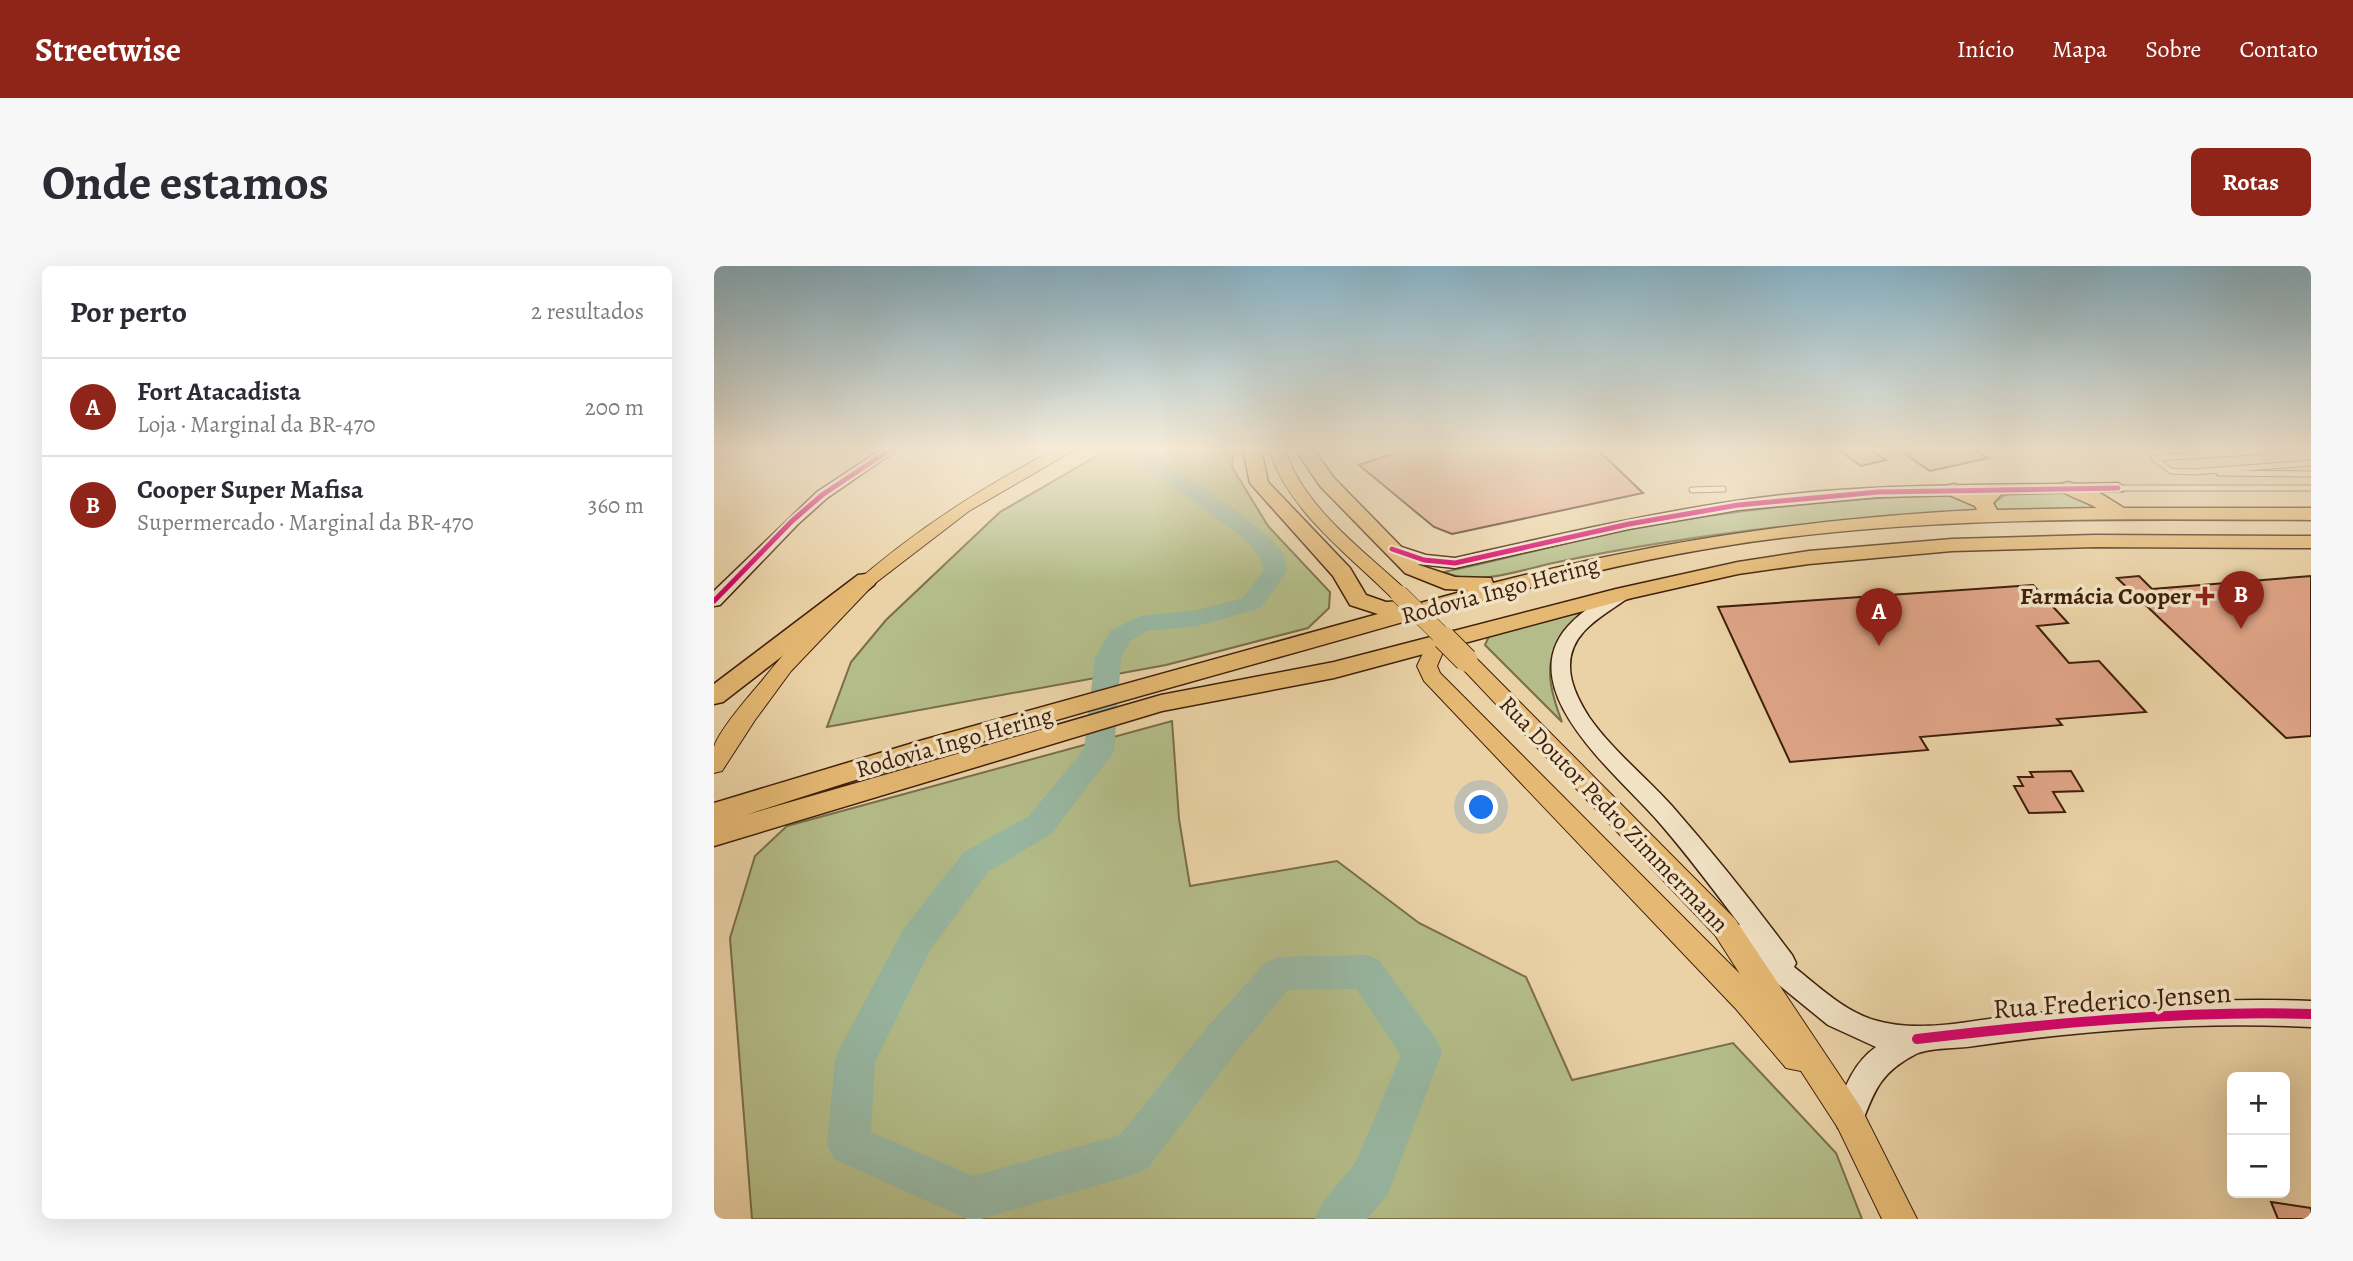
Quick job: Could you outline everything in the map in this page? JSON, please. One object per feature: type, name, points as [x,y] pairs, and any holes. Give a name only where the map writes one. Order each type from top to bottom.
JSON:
[{"type":"highway","points":[[1269,493],[1342,573],[1358,600],[1384,609],[1447,603]]},
{"type":"highway","points":[[1338,493],[1412,569],[1453,584],[1471,585],[1590,566]]},
{"type":"highway","points":[[1964,493],[1990,502]]},
{"type":"highway","points":[[2079,493],[2112,508]]},
{"type":"highway","points":[[2105,493],[2112,508]]},
{"type":"highway","name":"Rodovia Ingo Hering","points":[[714,814],[1161,693],[1447,603],[1663,550],[1990,502],[2311,514]]},
{"type":"highway","points":[[1161,693],[1273,683],[1436,645],[1622,594],[1737,568],[1850,552],[2045,543],[2311,542]]},
{"type":"highway","points":[[714,696],[866,580]]},
{"type":"highway","name":"Rodovia Ingo Hering","points":[[714,835],[999,739]]},
{"type":"main road","points":[[714,765],[793,655],[866,580],[939,523],[985,493]]},
{"type":"main road","name":"Rua Doutor Pedro Zimmermann","points":[[1300,493],[1725,927],[1849,1117],[1900,1219]]},
{"type":"main road","points":[[1436,645],[1427,666],[1431,676],[1745,1000],[1849,1117]]},
{"type":"street","points":[[714,601],[812,504],[827,493]]},
{"type":"street","points":[[1392,549],[1423,560],[1455,563],[1712,509],[1813,496],[1872,493]]},
{"type":"street","points":[[1990,502],[2037,493]]},
{"type":"street","points":[[1622,594],[1597,608],[1575,628],[1565,650],[1560,667],[1575,712],[1606,752],[1650,797],[1726,887],[1801,987]]},
{"type":"street","name":"Rua Frederico Jensen","points":[[1725,927],[1843,1020],[1873,1033],[1917,1039],[2004,1029],[2237,1012],[2311,1014]]},
{"type":"street","name":"Rua Frederico Jensen","points":[[1849,1117],[1866,1071],[1885,1056],[1917,1039]]},
{"type":"green space","points":[[1032,493],[1248,493],[1268,526],[1330,592],[1329,608],[1308,628],[1166,665],[827,727],[851,662],[886,620],[1000,512]]},
{"type":"green space","points":[[2072,493],[2100,508],[1995,510],[1995,502],[2007,494]]},
{"type":"green space","points":[[1948,495],[1971,500],[1980,511],[1872,518],[1713,535],[1606,552],[1484,578],[1444,572],[1612,533],[1713,515],[1830,502]]},
{"type":"green space","points":[[1586,608],[1562,635],[1551,660],[1552,687],[1562,722],[1485,645],[1489,636]]},
{"type":"green space","points":[[1172,721],[1179,819],[1190,886],[1337,861],[1419,923],[1526,977],[1572,1080],[1733,1043],[1836,1153],[1862,1219],[752,1219],[730,938],[755,856],[787,826]]},
{"type":"building","points":[[1393,493],[1641,493],[1452,534],[1434,527]]},
{"type":"building","points":[[2139,576],[2152,589],[2311,576],[2311,736],[2286,738],[2117,578]]},
{"type":"building","points":[[2033,585],[2068,623],[2037,626],[2069,663],[2099,661],[2146,712],[2057,719],[2062,725],[1920,737],[1928,750],[1790,762],[1718,607]]},
{"type":"building","points":[[2071,771],[2083,791],[2053,792],[2065,812],[2029,813],[2014,786],[2023,786],[2018,777],[2033,777],[2030,772]]},
{"type":"building","points":[[2271,1202],[2311,1208],[2311,1219],[2278,1219]]},
{"type":"waterway","points":[[1199,493],[1230,515],[1264,544],[1272,555],[1275,571],[1252,603],[1198,618],[1141,624],[1120,636],[1108,658],[1099,752],[1040,825],[976,862],[917,939],[855,1060],[849,1144],[973,1199],[1133,1153],[1222,1039],[1279,974],[1366,972],[1422,1052],[1372,1178],[1338,1219]]},
{"type":"cycle path","points":[[714,601],[792,521],[824,493]]},
{"type":"cycle path","points":[[1392,549],[1424,560],[1455,563],[1629,524],[1738,505],[1862,493]]},
{"type":"cycle path","points":[[1917,1039],[2004,1029],[2237,1012],[2311,1014]]},
{"type":"place","name":"Farmácia Cooper","points":[[2205,596]]},
{"type":"place","name":"Cooper Super Mafisa","points":[[2241,629]]},
{"type":"place","name":"Fort Atacadista","points":[[1879,646]]}]
